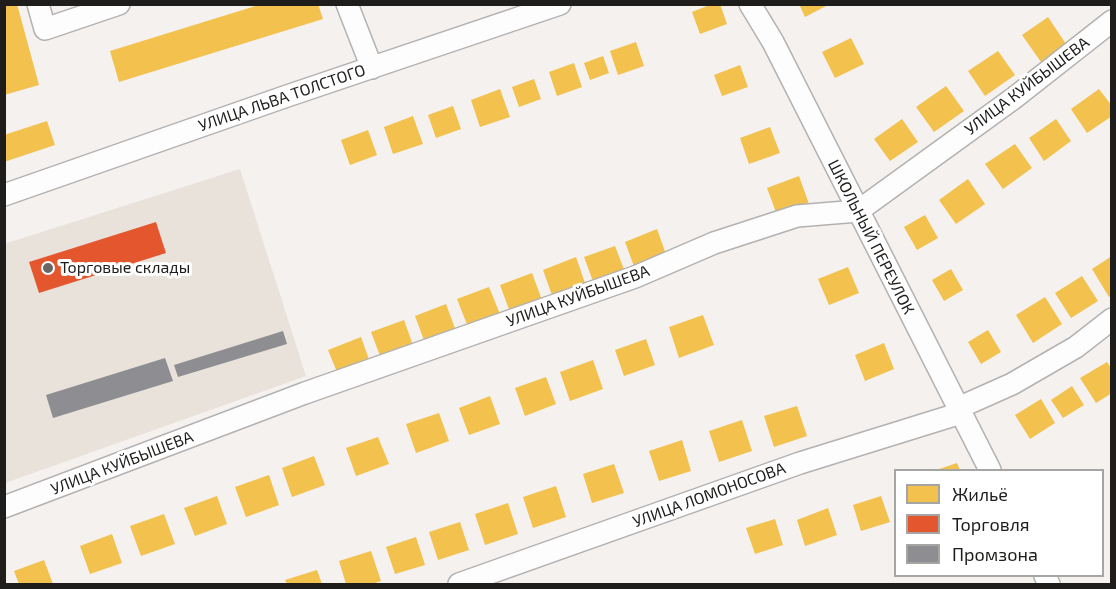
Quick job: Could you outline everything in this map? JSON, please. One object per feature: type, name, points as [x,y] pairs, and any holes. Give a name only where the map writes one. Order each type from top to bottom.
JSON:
[{"type":"street","points":[[38,4],[45,29],[78,10],[119,4]]},
{"type":"street","points":[[347,4],[372,68]]},
{"type":"street","name":"УЛИЦА ЛЬВА ТОЛСТОГО","points":[[4,195],[560,4]]},
{"type":"street","name":"ШКОЛЬНЫЙ ПЕРЕУЛОК","points":[[750,4],[773,42],[989,469]]},
{"type":"street","name":"УЛИЦА КУЙБЫШЕВА","points":[[4,507],[305,393],[634,278],[714,243],[797,216],[858,211],[1014,98],[1112,21]]},
{"type":"street","name":"УЛИЦА ЛОМОНОСОВА","points":[[459,585],[800,463],[959,411],[1012,384],[1076,346],[1112,319]]},
{"type":"shaded area","points":[[240,169],[306,376],[5,483],[4,244]]},
{"type":"building: Жильё","points":[[4,4],[17,4],[39,85],[4,95]]},
{"type":"building: Жильё","points":[[262,4],[318,4],[323,19],[119,82],[110,51]]},
{"type":"building: Жильё","points":[[712,4],[720,4],[727,24],[700,34],[692,12]]},
{"type":"building: Жильё","points":[[799,4],[830,4],[805,17]]},
{"type":"building: Жильё","points":[[1048,17],[1066,44],[1041,62],[1022,35]]},
{"type":"building: Жильё","points":[[851,38],[864,64],[835,78],[822,52]]},
{"type":"building: Жильё","points":[[636,42],[644,66],[618,75],[610,51]]},
{"type":"building: Жильё","points":[[998,51],[1015,75],[985,96],[968,71]]},
{"type":"building: Жильё","points":[[603,56],[609,73],[590,80],[584,63]]},
{"type":"building: Жильё","points":[[574,63],[582,87],[557,96],[549,72]]},
{"type":"building: Жильё","points":[[740,65],[748,87],[722,96],[714,75]]},
{"type":"building: Жильё","points":[[534,79],[541,99],[519,107],[512,87]]},
{"type":"building: Жильё","points":[[946,86],[964,111],[934,132],[916,107]]},
{"type":"building: Жильё","points":[[500,89],[510,117],[480,127],[471,100]]},
{"type":"building: Жильё","points":[[1099,89],[1112,106],[1112,116],[1087,133],[1071,109]]},
{"type":"building: Жильё","points":[[453,106],[461,129],[436,138],[428,115]]},
{"type":"building: Жильё","points":[[413,116],[423,144],[393,154],[384,127]]},
{"type":"building: Жильё","points":[[902,119],[918,142],[890,161],[874,139]]},
{"type":"building: Жильё","points":[[1056,119],[1071,141],[1044,161],[1029,138]]},
{"type":"building: Жильё","points":[[47,121],[55,145],[4,162],[4,135]]},
{"type":"building: Жильё","points":[[770,127],[780,153],[749,164],[740,138]]},
{"type":"building: Жильё","points":[[368,130],[377,155],[350,165],[341,140]]},
{"type":"building: Жильё","points":[[1015,144],[1032,168],[1003,189],[985,164]]},
{"type":"building: Жильё","points":[[799,176],[809,204],[777,215],[767,188]]},
{"type":"building: Жильё","points":[[968,179],[985,204],[956,224],[939,200]]},
{"type":"building: Жильё","points":[[925,215],[938,238],[917,250],[904,227]]},
{"type":"building: Жильё","points":[[657,229],[667,257],[635,269],[625,242]]},
{"type":"building: Жильё","points":[[615,246],[625,272],[594,284],[584,257]]},
{"type":"building: Жильё","points":[[1112,256],[1112,295],[1109,297],[1092,269]]},
{"type":"building: Жильё","points":[[576,257],[586,286],[553,298],[543,270]]},
{"type":"building: Жильё","points":[[848,267],[859,293],[829,305],[818,279]]},
{"type":"building: Жильё","points":[[951,269],[963,290],[944,301],[932,280]]},
{"type":"building: Жильё","points":[[532,273],[542,300],[510,312],[500,285]]},
{"type":"building: Жильё","points":[[1082,276],[1098,301],[1071,318],[1055,293]]},
{"type":"building: Жильё","points":[[489,287],[500,314],[468,327],[457,299]]},
{"type":"building: Жильё","points":[[1045,297],[1062,324],[1033,343],[1016,315]]},
{"type":"building: Жильё","points":[[446,304],[456,331],[425,343],[415,316]]},
{"type":"building: Жильё","points":[[703,315],[714,345],[679,358],[669,327]]},
{"type":"building: Жильё","points":[[404,320],[414,348],[382,361],[371,332]]},
{"type":"building: Жильё","points":[[988,330],[1001,352],[981,364],[968,342]]},
{"type":"building: Жильё","points":[[361,337],[371,365],[339,377],[328,350]]},
{"type":"building: Жильё","points":[[646,339],[655,365],[624,376],[615,350]]},
{"type":"building: Жильё","points":[[884,343],[894,369],[865,381],[855,355]]},
{"type":"building: Жильё","points":[[593,360],[603,389],[570,401],[560,372]]},
{"type":"building: Жильё","points":[[1107,362],[1112,369],[1112,393],[1096,403],[1080,378]]},
{"type":"building: Жильё","points":[[546,377],[556,404],[525,416],[515,388]]},
{"type":"building: Жильё","points":[[1072,386],[1084,405],[1063,418],[1051,400]]},
{"type":"building: Жильё","points":[[490,396],[500,424],[469,435],[459,408]]},
{"type":"building: Жильё","points":[[1041,399],[1055,423],[1030,439],[1015,415]]},
{"type":"building: Жильё","points":[[797,406],[807,436],[774,447],[764,416]]},
{"type":"building: Жильё","points":[[439,413],[449,441],[416,453],[406,424]]},
{"type":"building: Жильё","points":[[742,420],[752,451],[719,462],[709,431]]},
{"type":"building: Жильё","points":[[378,437],[389,464],[356,476],[346,448]]},
{"type":"building: Жильё","points":[[682,440],[691,471],[659,481],[649,451]]},
{"type":"building: Жильё","points":[[314,456],[325,485],[292,497],[282,468]]},
{"type":"building: Жильё","points":[[957,463],[960,469],[939,469]]},
{"type":"building: Жильё","points":[[614,464],[624,493],[592,503],[583,474]]},
{"type":"building: Жильё","points":[[269,475],[279,505],[246,517],[235,487]]},
{"type":"building: Жильё","points":[[556,486],[566,517],[533,528],[523,497]]},
{"type":"building: Жильё","points":[[217,496],[227,524],[195,536],[184,508]]},
{"type":"building: Жильё","points":[[881,496],[890,522],[861,531],[853,505]]},
{"type":"building: Жильё","points":[[508,503],[518,534],[485,545],[475,514]]},
{"type":"building: Жильё","points":[[828,508],[837,535],[805,546],[797,520]]},
{"type":"building: Жильё","points":[[164,514],[175,544],[141,556],[130,526]]},
{"type":"building: Жильё","points":[[775,519],[783,545],[755,554],[746,528]]},
{"type":"building: Жильё","points":[[460,522],[469,550],[438,560],[429,532]]},
{"type":"building: Жильё","points":[[112,534],[122,563],[90,574],[80,546]]},
{"type":"building: Жильё","points":[[416,537],[425,565],[395,574],[386,547]]},
{"type":"building: Жильё","points":[[371,551],[381,581],[372,584],[346,584],[339,561]]},
{"type":"building: Жильё","points":[[44,560],[53,584],[19,584],[14,571]]},
{"type":"building: Жильё","points":[[317,570],[322,584],[287,584],[285,580]]},
{"type":"building: Торговля","points":[[156,222],[166,253],[39,293],[29,262]]},
{"type":"building: Промзона","points":[[283,331],[287,344],[178,377],[174,365]]},
{"type":"building: Промзона","points":[[165,358],[173,381],[53,418],[46,395]]},
{"type":"place","name":"Торговые склады","points":[[48,268]]}]
